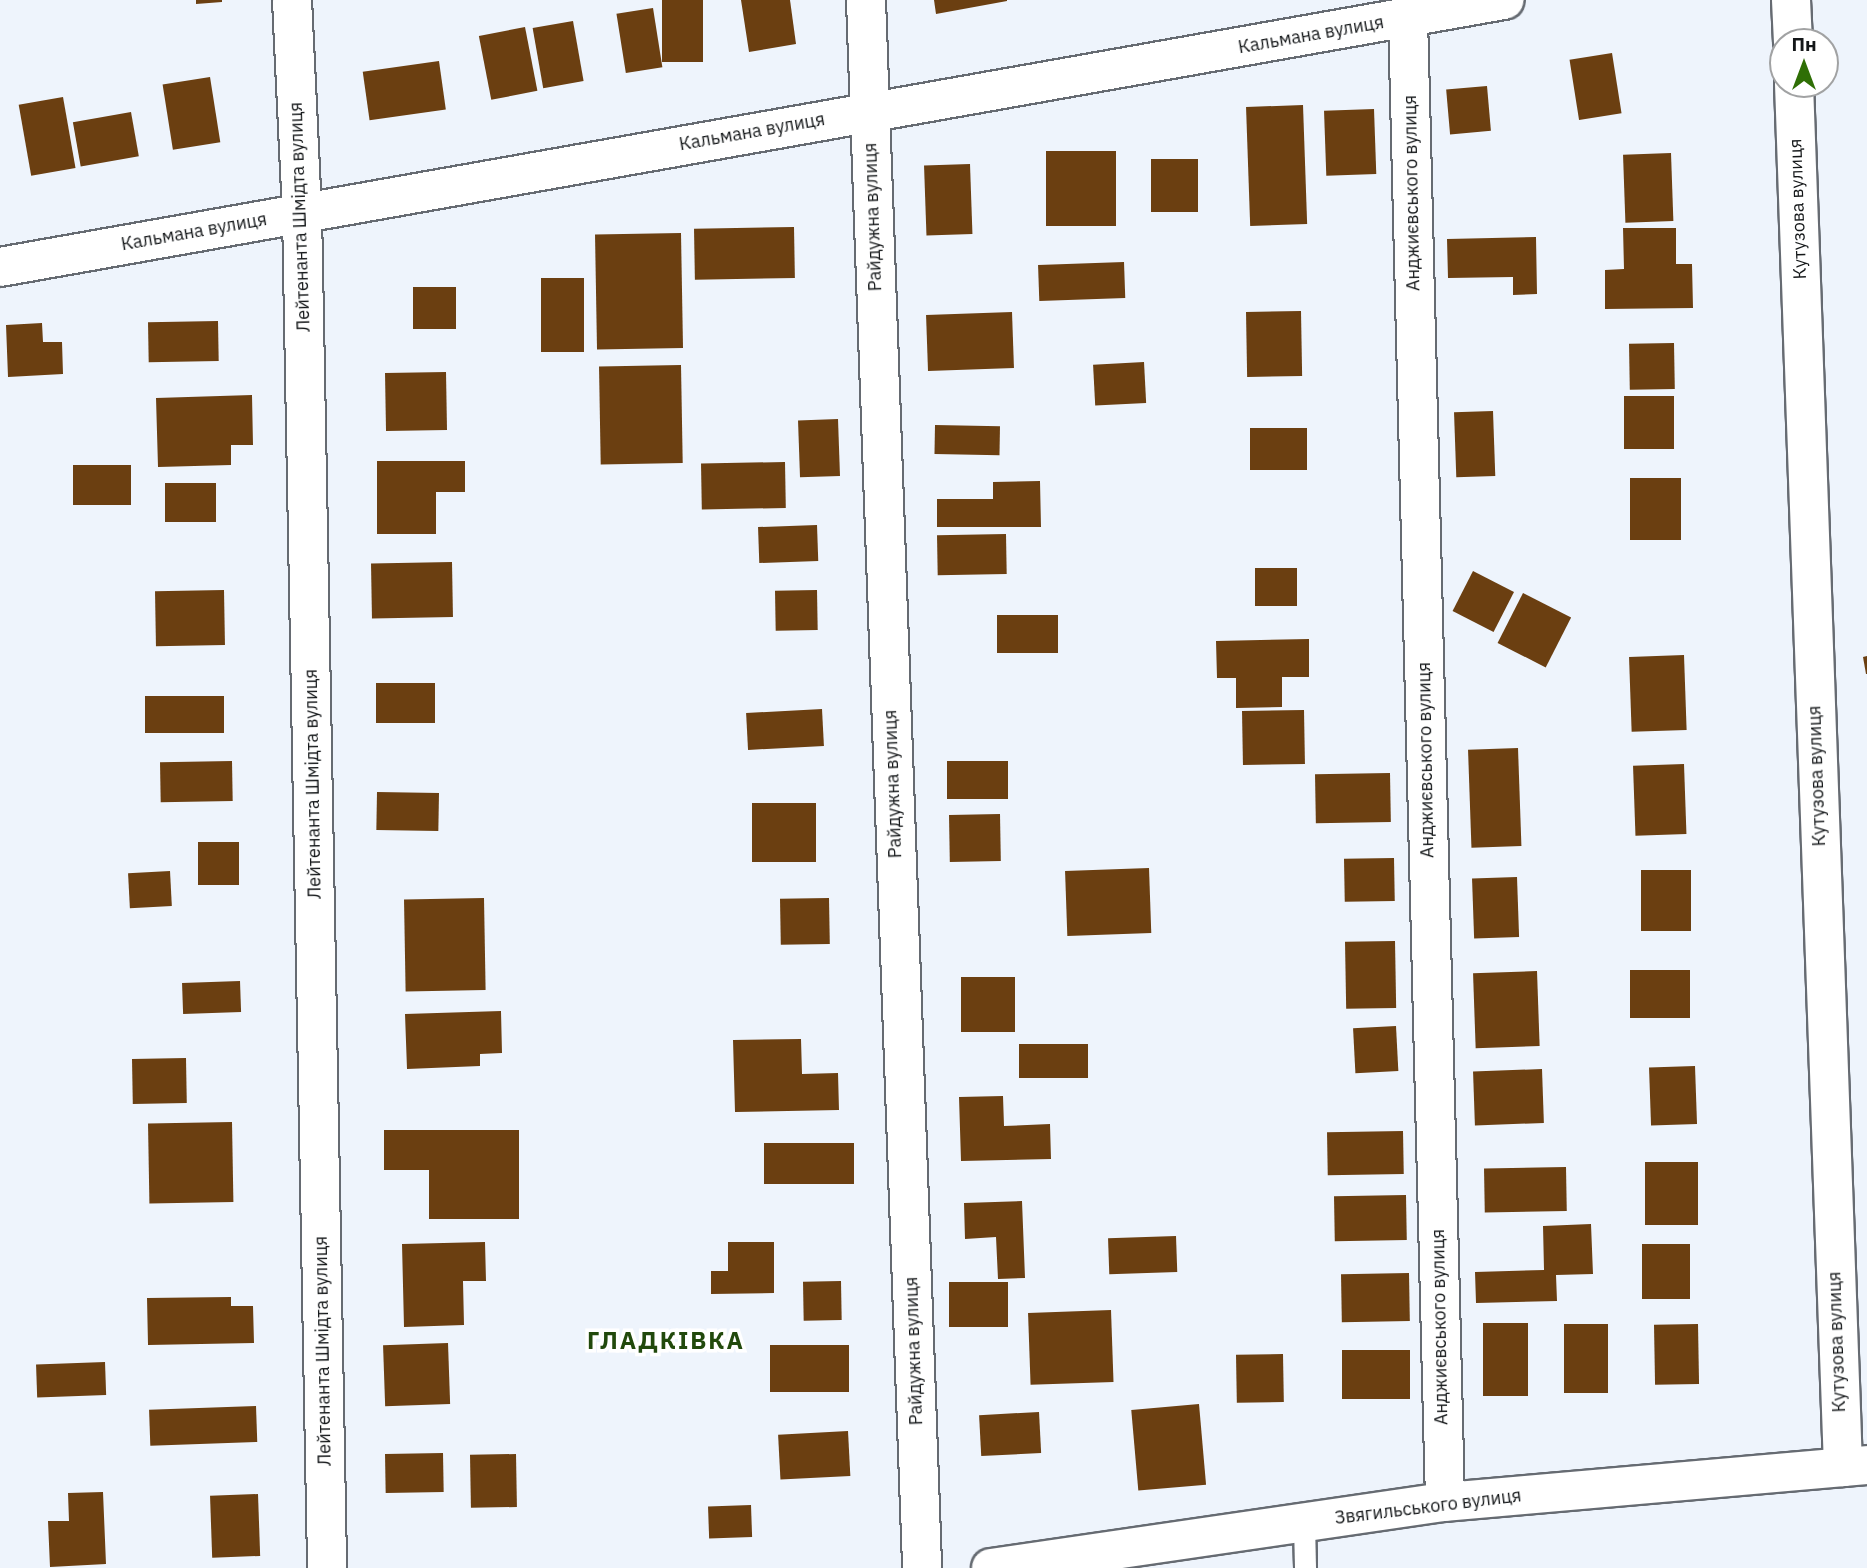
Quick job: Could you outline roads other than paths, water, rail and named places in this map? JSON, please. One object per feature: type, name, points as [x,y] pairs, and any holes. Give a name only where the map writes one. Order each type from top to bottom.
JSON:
[{"type":"street","name":"Лейтенанта Шмідта вулиця","points":[[292,0],[302,212],[327,1568]]},
{"type":"street","name":"Райдужна вулиця","points":[[866,0],[922,1568]]},
{"type":"street","name":"Кальмана вулиця","points":[[0,267],[869,111],[1407,9],[1504,0]]},
{"type":"street","points":[[1791,0],[1792,28]]},
{"type":"street","name":"Анджиєвського вулиця","points":[[1407,9],[1445,1502]]},
{"type":"street","name":"Кутузова вулиця","points":[[1795,98],[1855,1466]]},
{"type":"street","name":"Звягильського вулиця","points":[[990,1568],[1445,1502],[1855,1466]]},
{"type":"lane","points":[[1304,1522],[1305,1568]]},
{"type":"district","name":"ГЛАДКІВКА","points":[[666,1341]]}]
